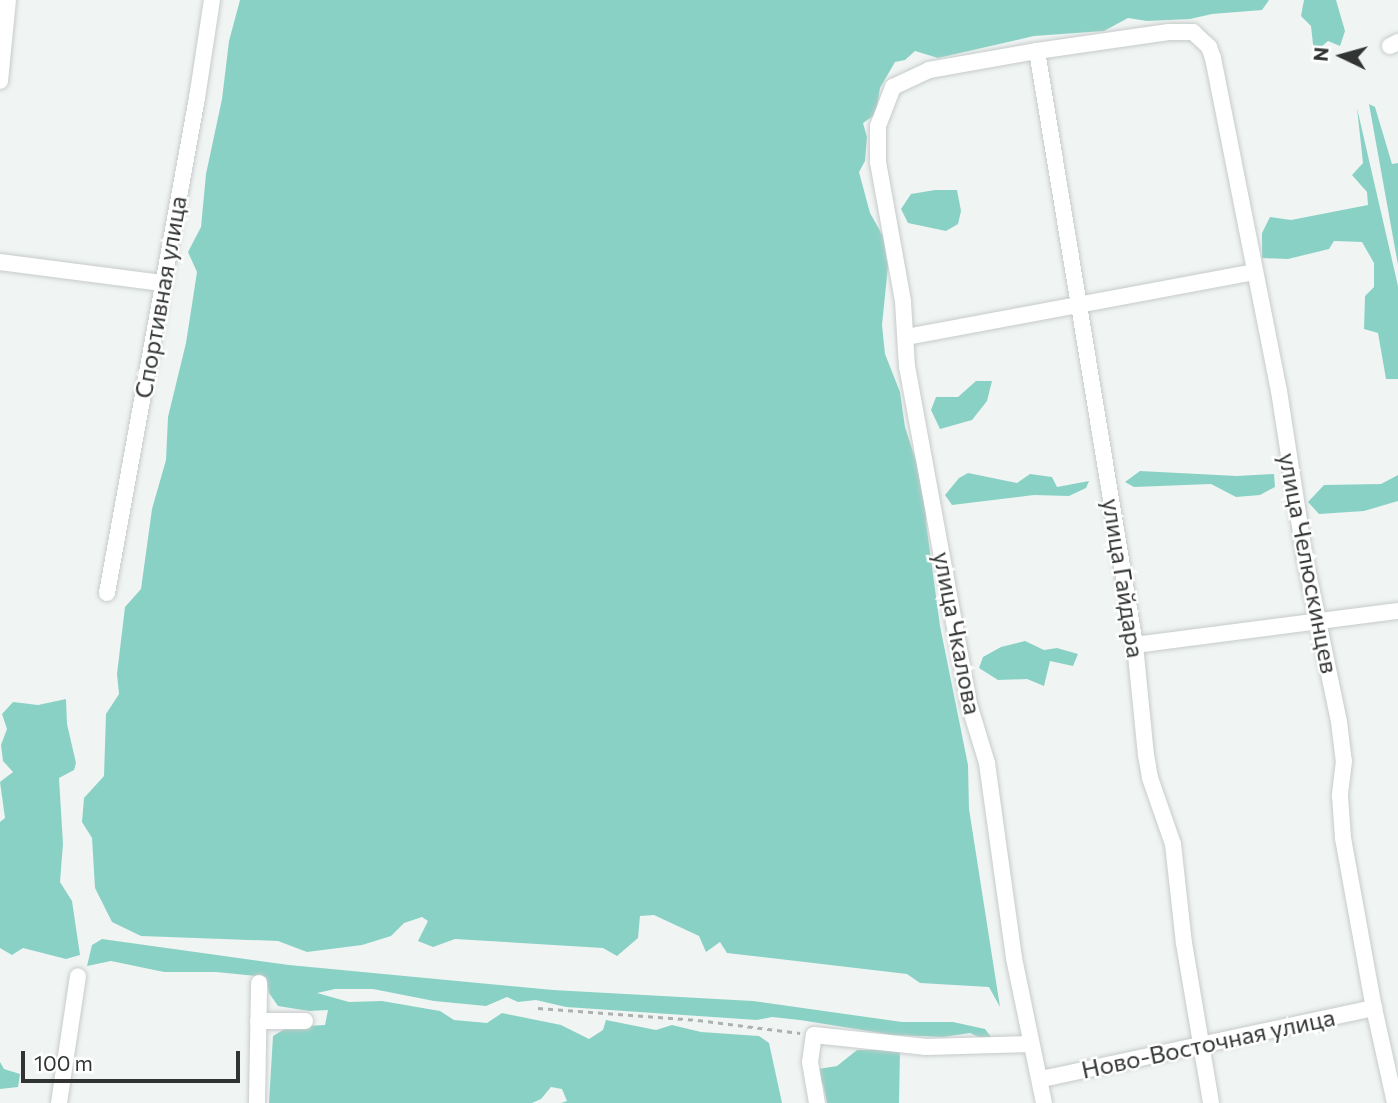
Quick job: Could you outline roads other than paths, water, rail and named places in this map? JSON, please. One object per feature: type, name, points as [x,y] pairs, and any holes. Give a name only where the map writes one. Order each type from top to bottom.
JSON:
[{"type":"street","points":[[0,81],[8,0]]},
{"type":"street","name":"Спортивная улица","points":[[107,593],[212,0]]},
{"type":"street","name":"улица Чкалова","points":[[1044,1103],[1042,1079],[1031,1044],[1014,958],[987,763],[969,704],[907,367],[903,301],[878,162],[878,126],[893,86],[929,70],[1169,32],[1193,32]]},
{"type":"street","name":"улица Челюскинцев","points":[[1193,32],[1209,47],[1213,58],[1279,391],[1301,534],[1344,761],[1340,796],[1343,838],[1374,1008],[1395,1103]]},
{"type":"street","name":"улица Гайдара","points":[[1037,51],[1135,645],[1146,754],[1150,778],[1173,844],[1184,943],[1211,1103]]},
{"type":"street","points":[[0,262],[162,283]]},
{"type":"street","points":[[907,337],[1254,272]]},
{"type":"street","points":[[1135,645],[1398,611]]},
{"type":"street","points":[[59,1103],[78,976]]},
{"type":"street","points":[[257,1103],[259,983]]},
{"type":"street","name":"Ново-Восточная улица","points":[[1042,1079],[1374,1008]]},
{"type":"street","points":[[258,1021],[305,1021]]},
{"type":"street","points":[[817,1103],[810,1062],[814,1035],[926,1047],[1031,1044]]}]
